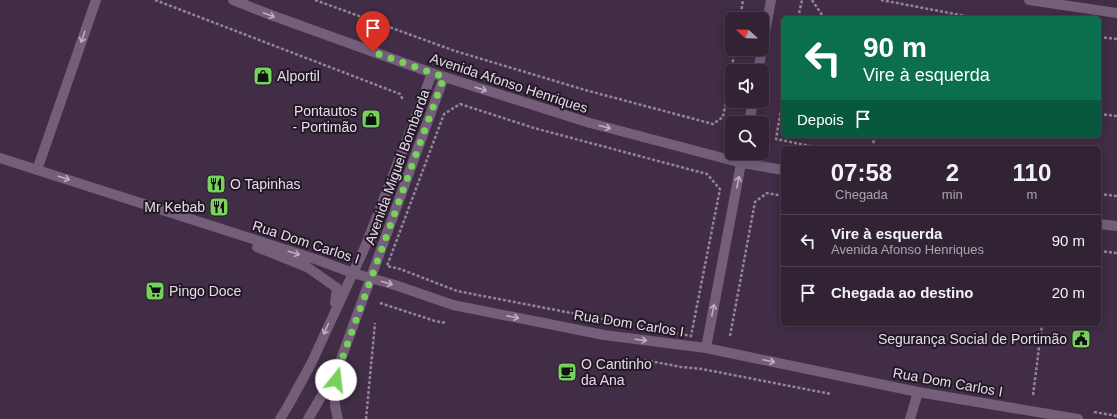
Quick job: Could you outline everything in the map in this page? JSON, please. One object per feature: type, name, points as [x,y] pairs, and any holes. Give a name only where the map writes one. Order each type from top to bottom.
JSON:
[{"type":"street","points":[[37,170],[96,0]]},
{"type":"street","name":"Avenida Afonso Henriques","points":[[233,0],[432,73],[590,123],[725,154]]},
{"type":"street","points":[[759,64],[771,0]]},
{"type":"street","points":[[1029,0],[1117,13]]},
{"type":"street","name":"Avenida Miguel Bombarda","points":[[280,419],[311,364],[353,273],[432,73]]},
{"type":"street","name":"Avenida Miguel Bombarda","points":[[308,419],[338,370],[444,77]]},
{"type":"street","name":"Rua Dom Carlos I","points":[[0,158],[454,305],[604,335],[706,348],[918,392],[1078,419]]},
{"type":"street","points":[[706,348],[742,160]]},
{"type":"street","name":"Avenida Afonso Henriques","points":[[749,160],[781,169]]},
{"type":"street","name":"Rua Dom Carlos I","points":[[185,217],[307,268],[337,288],[334,312]]},
{"type":"street","points":[[1101,224],[1117,226]]},
{"type":"street","points":[[338,370],[334,389],[334,408],[338,419]]},
{"type":"street","points":[[910,419],[918,392]]},
{"type":"path","points":[[155,0],[400,94],[405,104]]},
{"type":"path","points":[[315,0],[455,51],[585,90],[713,124],[723,117],[734,56]]},
{"type":"path","points":[[741,12],[743,0]]},
{"type":"path","points":[[798,16],[802,0]]},
{"type":"path","points":[[812,0],[823,16]]},
{"type":"path","points":[[881,0],[963,16]]},
{"type":"path","points":[[1101,37],[1117,39]]},
{"type":"path","points":[[460,104],[534,128],[707,174],[720,189],[691,336],[457,291],[400,269],[387,266],[444,114],[460,104]]},
{"type":"path","points":[[781,110],[776,139],[810,146]]},
{"type":"path","points":[[1101,114],[1117,116]]},
{"type":"path","points":[[729,337],[755,202],[767,193],[781,196]]},
{"type":"path","points":[[1101,194],[1117,196]]},
{"type":"path","points":[[1101,251],[1117,253]]},
{"type":"path","points":[[376,302],[435,321],[450,324]]},
{"type":"path","points":[[361,419],[366,418],[375,322]]},
{"type":"path","points":[[1032,401],[1042,326]]},
{"type":"path","points":[[643,360],[702,369],[834,395]]},
{"type":"path","points":[[1089,412],[1117,416]]},
{"type":"place","name":"Alportil","points":[[263,76]]},
{"type":"place","name":"Pontautos - Portimão","points":[[371,119]]},
{"type":"place","name":"O Tapinhas","points":[[216,184]]},
{"type":"place","name":"Mr Kebab","points":[[219,207]]},
{"type":"place","name":"Pingo Doce","points":[[155,291]]},
{"type":"place","name":"Segurança Social de Portimão","points":[[1081,339]]},
{"type":"place","name":"O Cantinho da Ana","points":[[567,372]]},
{"type":"route","points":[[336,380],[338,370],[444,77],[373,52]]}]
